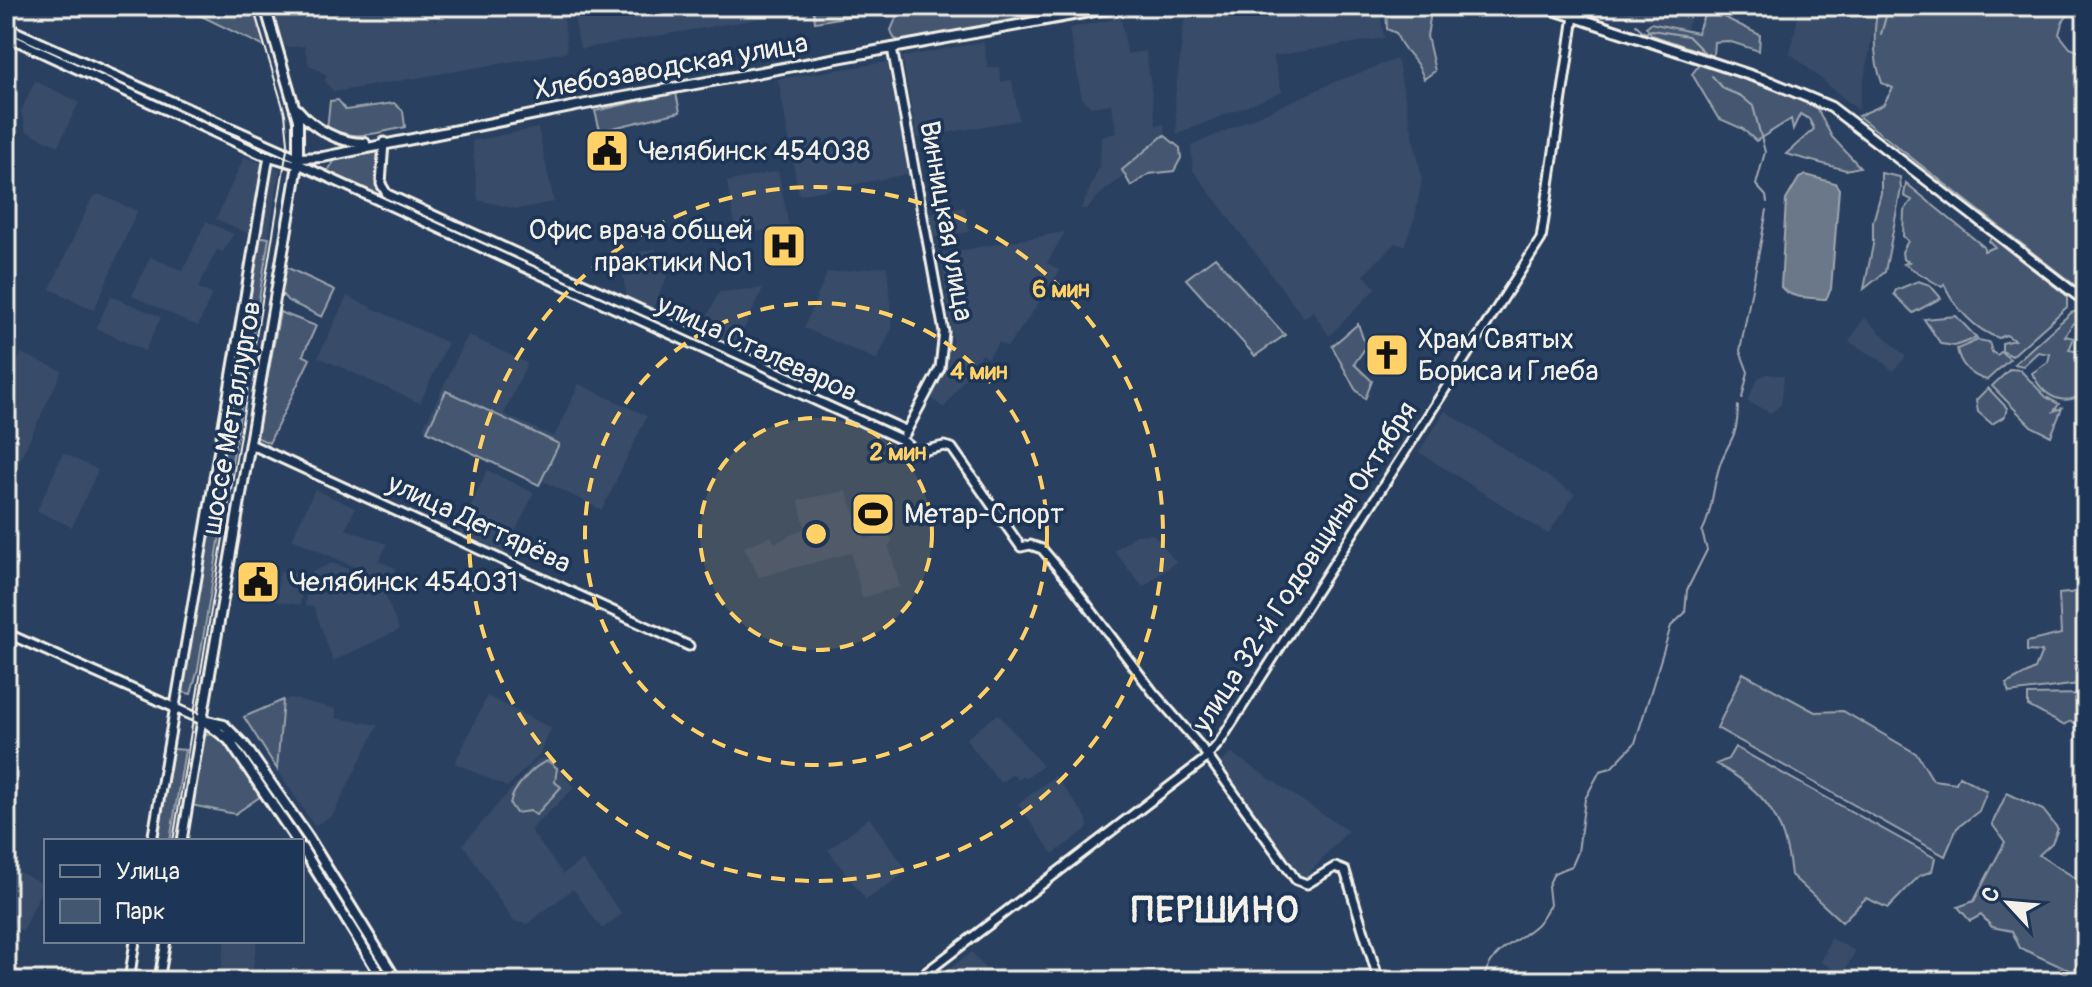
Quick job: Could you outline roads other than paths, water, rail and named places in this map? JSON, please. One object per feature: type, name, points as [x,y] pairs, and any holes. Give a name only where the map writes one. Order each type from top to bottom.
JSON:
[{"type":"main road","name":"шоссе Металлургов","points":[[202,720],[299,163],[300,129],[265,6]]},
{"type":"main road","name":"Хлебозаводская улица","points":[[299,163],[381,143],[1122,6]]},
{"type":"main road","points":[[1542,6],[1783,86],[1831,107],[2086,302]]},
{"type":"main road","points":[[294,105],[309,122],[336,137],[354,143],[381,143]]},
{"type":"main road","points":[[202,720],[229,740],[296,839]]},
{"type":"main road","points":[[202,720],[224,725],[240,739],[308,837],[397,981]]},
{"type":"main road","points":[[304,851],[384,981]]},
{"type":"street","name":"улица 32-й Годовщины Октября","points":[[915,981],[1206,758],[1230,726],[1541,239],[1574,16]]},
{"type":"street","name":"улица Сталеваров","points":[[6,27],[12,35],[186,119],[299,163],[902,440],[920,453],[944,446],[952,448],[1025,546],[1042,549],[1069,581],[1206,758]]},
{"type":"street","name":"улица Сталеваров","points":[[12,35],[190,110],[270,152]]},
{"type":"street","points":[[6,54],[12,35]]},
{"type":"street","name":"Винницкая улица","points":[[892,48],[944,332],[940,368],[902,440]]},
{"type":"street","points":[[186,119],[190,110]]},
{"type":"street","points":[[381,143],[381,184],[387,194],[381,201]]},
{"type":"street","name":"шоссе Металлургов","points":[[152,839],[177,711],[270,152]]},
{"type":"street","name":"улица Сталеваров","points":[[387,194],[907,431]]},
{"type":"street","points":[[776,382],[780,374]]},
{"type":"street","name":"улица Дегтярёва","points":[[250,444],[689,646]]},
{"type":"street","points":[[6,633],[202,720]]},
{"type":"street","name":"шоссе Металлургов","points":[[182,839],[202,720]]},
{"type":"street","points":[[1206,758],[1296,880],[1307,884],[1335,867],[1345,871],[1379,981]]},
{"type":"street","points":[[129,981],[135,943]]},
{"type":"street","points":[[159,981],[166,943]]},
{"type":"waterway","points":[[1881,34],[1889,6]]},
{"type":"waterway","points":[[1636,25],[1645,33],[1652,30],[1688,36],[1706,54]]},
{"type":"waterway","points":[[1712,76],[1724,89],[1741,96],[1753,106],[1765,152],[1756,185],[1766,196],[1767,202]]},
{"type":"waterway","points":[[1742,398],[1748,372],[1740,351],[1767,210]]},
{"type":"waterway","points":[[1483,981],[1497,955],[1535,926],[1543,916],[1550,905],[1548,886],[1554,873],[1572,866],[1578,852],[1585,799],[1600,771],[1611,768],[1635,743],[1671,626],[1685,613],[1687,590],[1707,550],[1702,532],[1719,468],[1735,430],[1738,406]]},
{"type":"tram line","points":[[173,839],[288,143],[285,114],[253,6]]},
{"type":"tram line","points":[[153,981],[160,943]]},
{"type":"place","name":"Челябинск 454038","points":[[607,151]]},
{"type":"place","name":"Офис врача общей практики №1","points":[[784,246]]},
{"type":"place","name":"Храм Святых Бориса и Глеба","points":[[1387,355]]},
{"type":"place","name":"Метар-Спорт","points":[[873,514]]},
{"type":"place","name":"Челябинск 454031","points":[[258,582]]},
{"type":"district","name":"ПЕРШИНО","points":[[1216,910]]}]
